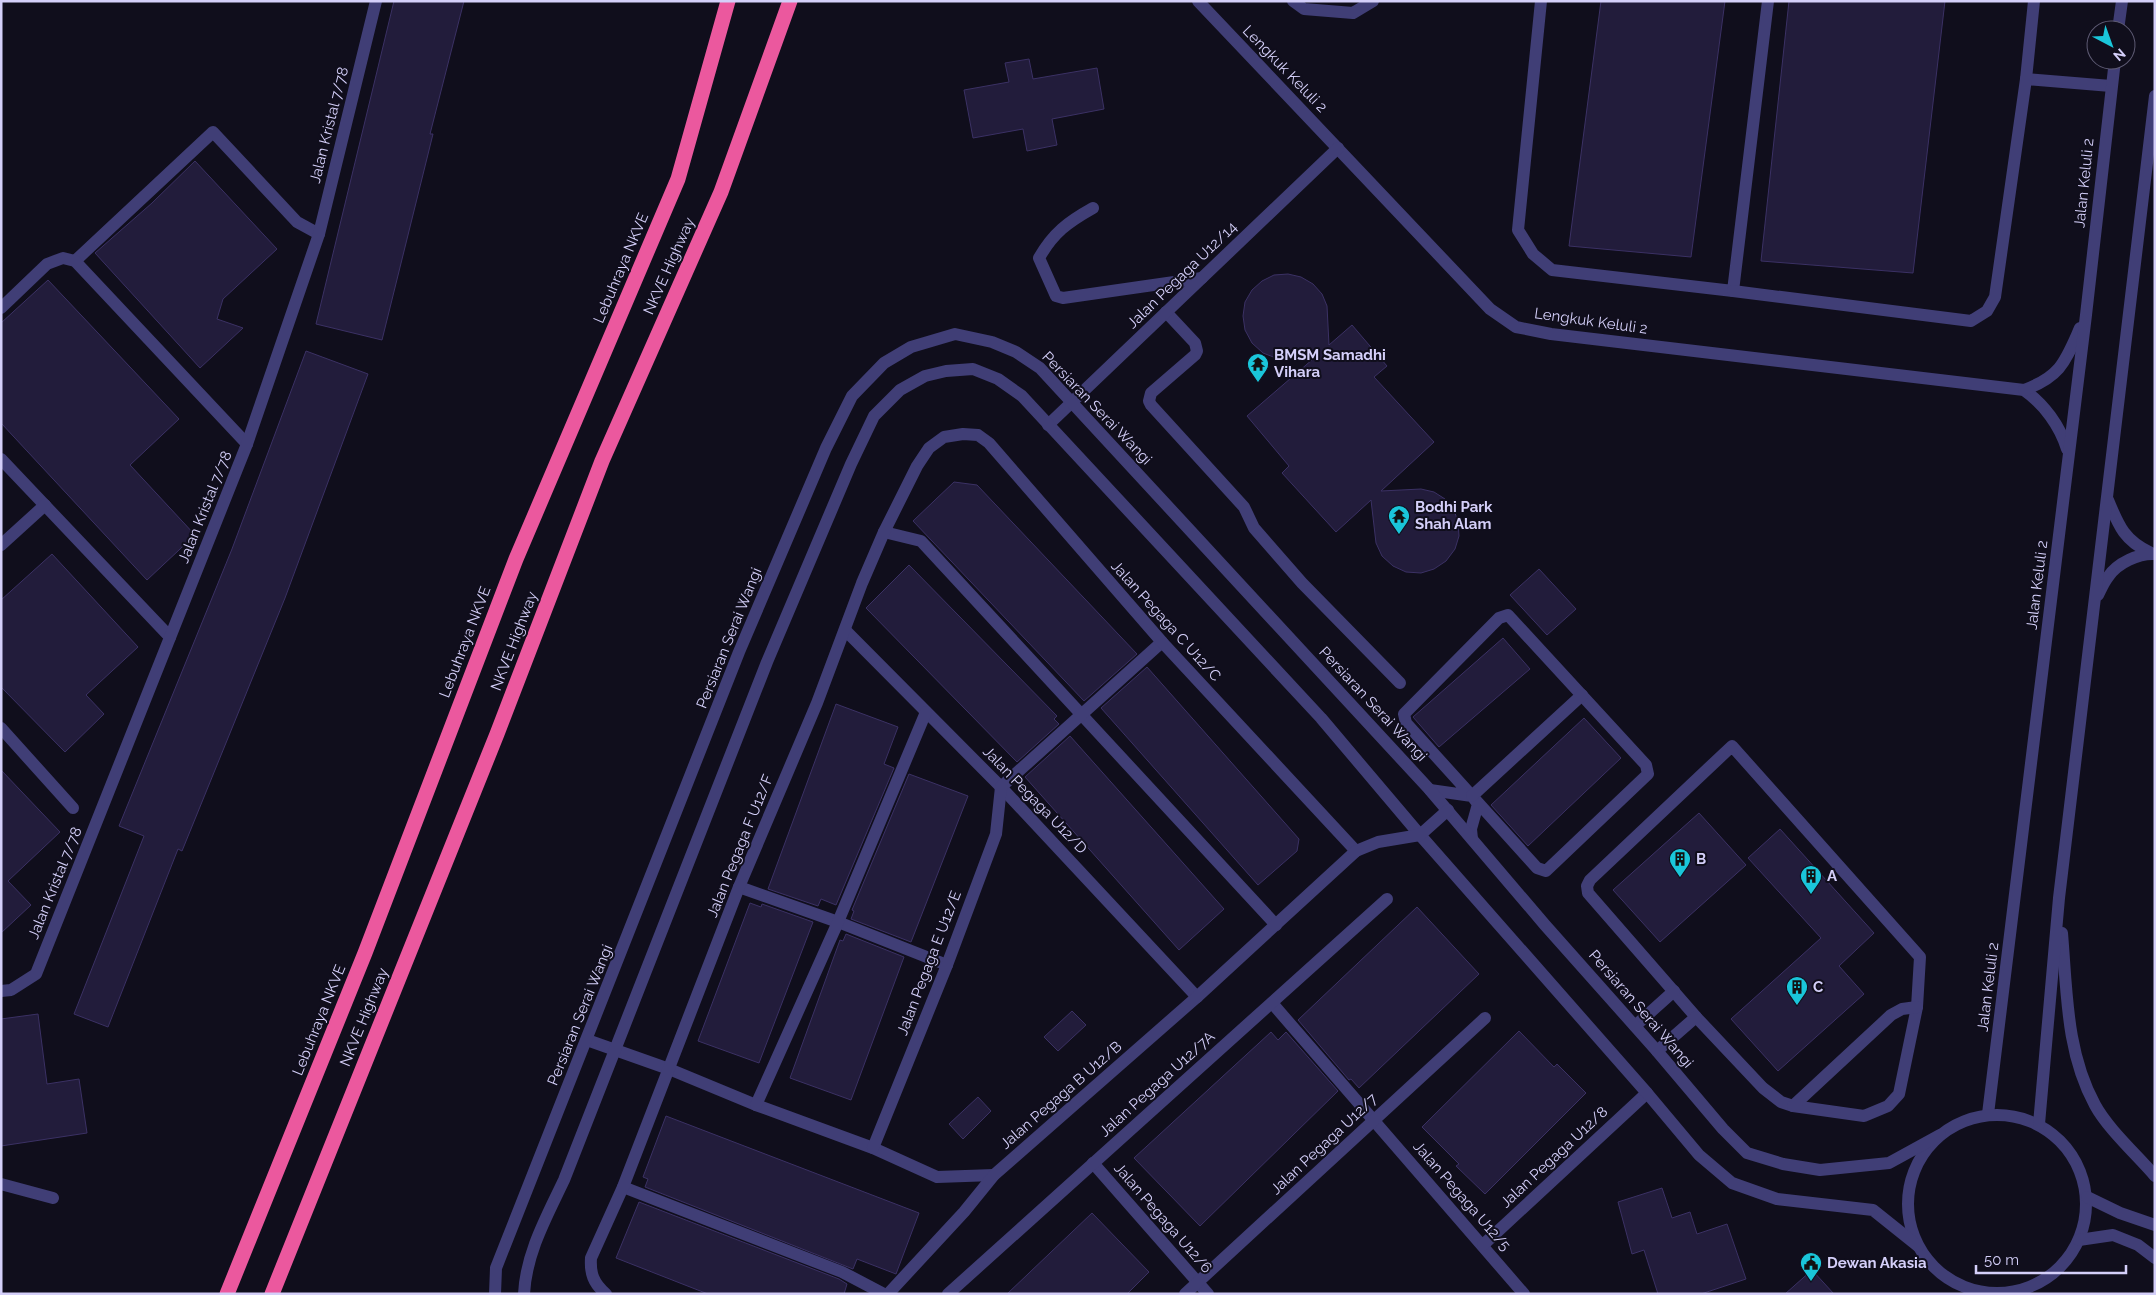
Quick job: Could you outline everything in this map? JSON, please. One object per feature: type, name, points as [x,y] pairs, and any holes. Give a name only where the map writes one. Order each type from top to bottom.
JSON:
[{"type":"highway","name":"Lebuhraya NKVE","points":[[227,1294],[365,953],[516,559],[678,179],[728,1]]},
{"type":"highway","name":"NKVE Highway","points":[[272,1294],[497,734],[602,461],[721,192],[790,1]]},
{"type":"street","name":"Jalan Kristal 7/78","points":[[1,991],[11,990],[36,974],[247,444],[319,234],[376,1]]},
{"type":"street","name":"Lengkuk Keluli 2","points":[[1198,1],[1490,309],[1516,327],[1560,336],[2024,390]]},
{"type":"street","points":[[1293,1],[1304,9],[1353,13],[1373,1]]},
{"type":"street","points":[[1541,1],[1518,230],[1533,254],[1552,270],[1971,321],[1987,311],[1995,297],[2026,79],[2034,1]]},
{"type":"street","points":[[1733,291],[1768,1]]},
{"type":"street","points":[[2119,20],[2122,1]]},
{"type":"street","name":"Jalan Keluli 2","points":[[1988,1114],[2086,315],[2113,70]]},
{"type":"street","points":[[2026,79],[2111,86]]},
{"type":"street","points":[[2039,1124],[2058,898],[2155,96]]},
{"type":"street","points":[[75,261],[213,132],[297,222],[319,234]]},
{"type":"street","name":"Jalan Pegaga U12/14","points":[[1048,425],[1338,148]]},
{"type":"street","points":[[1093,208],[1075,218],[1050,239],[1039,258],[1056,296],[1063,298],[1202,278]]},
{"type":"street","points":[[1,308],[47,264],[63,258],[75,261],[247,444]]},
{"type":"street","points":[[1166,312],[1195,343],[1197,351],[1194,356],[1151,393],[1149,401],[1151,405],[1244,507],[1254,528],[1302,583],[1400,683]]},
{"type":"street","points":[[2069,455],[2059,428],[2035,399],[2024,390],[2044,381],[2056,372],[2067,359],[2086,315]]},
{"type":"street","name":"Persiaran Serai Wangi","points":[[495,1294],[496,1268],[739,652],[826,448],[852,396],[884,363],[911,347],[956,334],[992,342],[1016,352],[1040,368],[1430,790],[1723,1129],[1747,1153],[1783,1164],[1820,1170],[1889,1163],[1940,1135]]},
{"type":"street","points":[[524,1294],[525,1276],[537,1237],[564,1180],[616,1050],[763,671],[851,464],[874,416],[900,390],[926,376],[946,371],[973,369],[998,379],[1022,396],[1321,718],[1420,835],[1647,1093],[1698,1155],[1732,1183],[1777,1199],[1873,1210],[1918,1246]]},
{"type":"street","name":"Jalan Pegaga C U12/C","points":[[944,438],[963,434],[978,435],[990,443],[1162,642],[1356,851]]},
{"type":"street","name":"Jalan Pegaga F U12/F","points":[[606,1294],[593,1280],[590,1269],[591,1258],[623,1187],[739,887],[817,703],[862,582],[884,532],[917,466],[929,448],[944,438]]},
{"type":"street","points":[[1,459],[170,637]]},
{"type":"street","points":[[2107,498],[2117,523],[2125,535],[2136,546],[2153,553]]},
{"type":"street","points":[[1,545],[45,505]]},
{"type":"street","points":[[884,532],[921,541],[1276,925]]},
{"type":"street","points":[[2094,603],[2108,575],[2127,561],[2153,553]]},
{"type":"street","points":[[1508,615],[1646,765],[1648,774],[1546,871],[1537,868],[1472,796],[1406,723],[1404,714],[1499,618],[1508,615]]},
{"type":"street","name":"Jalan Pegaga U12/D","points":[[845,630],[1001,787],[1197,997]]},
{"type":"street","points":[[1001,787],[1162,642]]},
{"type":"street","points":[[1472,796],[1582,695]]},
{"type":"street","points":[[756,1105],[838,922],[926,712]]},
{"type":"street","points":[[1,728],[73,808]]},
{"type":"street","points":[[1732,746],[1918,954],[1921,960],[1916,1006],[1899,1094],[1888,1106],[1864,1116],[1793,1106],[1781,1102],[1763,1088],[1674,991],[1588,893],[1587,886],[1590,880],[1732,746]]},
{"type":"street","name":"Jalan Pegaga E U12/E","points":[[873,1148],[947,966],[996,834],[1001,787]]},
{"type":"street","points":[[1430,790],[1472,796],[1478,804],[1470,828],[1472,839]]},
{"type":"street","points":[[1420,835],[1448,810]]},
{"type":"street","name":"Jalan Pegaga B U12/B","points":[[888,1294],[964,1212],[994,1175],[1197,997],[1356,851],[1378,842],[1420,835]]},
{"type":"street","points":[[739,887],[838,922],[947,966]]},
{"type":"street","points":[[2058,898],[2070,1024],[2078,1068],[2096,1107],[2155,1176]]},
{"type":"street","name":"Jalan Pegaga U12/7A","points":[[948,1294],[1387,899]]},
{"type":"street","points":[[1635,1026],[1674,991]]},
{"type":"street","name":"Jalan Pegaga U12/5","points":[[1272,1003],[1524,1294]]},
{"type":"street","points":[[1793,1106],[1891,1015],[1902,1009],[1916,1006]]},
{"type":"street","points":[[1657,1051],[1696,1016]]},
{"type":"street","name":"Jalan Pegaga U12/7","points":[[1185,1294],[1485,1018]]},
{"type":"street","points":[[587,1040],[873,1148],[937,1177],[994,1175]]},
{"type":"street","name":"Jalan Pegaga U12/8","points":[[1483,1245],[1647,1093]]},
{"type":"street","points":[[1988,1114],[2014,1115],[2039,1124],[2063,1142],[2080,1167],[2087,1196],[2086,1219],[2079,1240],[2062,1266],[2038,1284],[2008,1293],[1975,1292],[1952,1282],[1932,1266],[1918,1246],[1909,1223],[1907,1199],[1912,1175],[1923,1153],[1940,1135],[1963,1121],[1988,1114]]},
{"type":"street","name":"Jalan Pegaga U12/6","points":[[1093,1164],[1208,1294]]},
{"type":"street","points":[[1,1184],[53,1198]]},
{"type":"street","points":[[623,1187],[842,1272],[884,1294]]},
{"type":"street","points":[[2087,1196],[2120,1212],[2155,1225]]},
{"type":"street","points":[[2079,1240],[2113,1235],[2138,1245],[2155,1258]]},
{"type":"building","points":[[394,1],[464,1],[430,134],[433,134],[382,340],[316,324]]},
{"type":"building","points":[[1601,1],[1725,1],[1691,257],[1569,246]]},
{"type":"building","points":[[1789,1],[1945,1],[1913,273],[1761,261]]},
{"type":"building","points":[[1029,59],[1033,79],[1097,68],[1104,109],[1052,119],[1057,145],[1027,151],[1023,129],[973,138],[964,90],[1009,82],[1005,63]]},
{"type":"building","points":[[195,161],[277,249],[223,299],[217,319],[243,328],[200,368],[95,253],[152,203]]},
{"type":"building","points":[[1288,274],[1301,277],[1313,284],[1322,294],[1327,306],[1329,345],[1352,325],[1387,366],[1374,377],[1434,442],[1381,491],[1421,489],[1434,492],[1445,499],[1454,510],[1458,522],[1459,536],[1455,549],[1446,561],[1434,569],[1421,573],[1406,572],[1393,566],[1382,556],[1376,543],[1371,500],[1336,532],[1282,473],[1289,466],[1247,416],[1313,359],[1276,358],[1263,353],[1252,343],[1245,330],[1243,316],[1245,302],[1252,290],[1262,281],[1274,275]]},
{"type":"building","points":[[48,280],[179,419],[130,465],[195,535],[147,580],[1,423],[1,323]]},
{"type":"building","points":[[306,351],[368,374],[285,598],[182,851],[178,849],[108,1027],[74,1014],[144,836],[119,826],[232,549]]},
{"type":"building","points":[[954,482],[977,485],[1137,654],[1084,701],[913,521]]},
{"type":"building","points":[[52,554],[138,647],[86,695],[104,714],[65,752],[1,687],[1,600]]},
{"type":"building","points":[[909,565],[1057,716],[1054,719],[1059,724],[1017,762],[866,608]]},
{"type":"building","points":[[1539,569],[1576,609],[1547,635],[1510,595]]},
{"type":"building","points":[[1503,638],[1530,669],[1439,747],[1413,717]]},
{"type":"building","points":[[1147,667],[1299,839],[1297,851],[1258,885],[1101,708]]},
{"type":"building","points":[[836,704],[898,727],[884,764],[894,768],[836,905],[821,899],[818,906],[768,889]]},
{"type":"building","points":[[1584,718],[1621,758],[1528,846],[1491,805]]},
{"type":"building","points":[[1070,736],[1224,909],[1179,950],[1025,777]]},
{"type":"building","points":[[1,770],[60,832],[8,881],[31,905],[1,933]]},
{"type":"building","points":[[909,774],[968,796],[911,942],[851,919],[854,911],[852,910]]},
{"type":"building","name":"B","points":[[1699,813],[1746,865],[1660,942],[1613,890]]},
{"type":"building","points":[[1780,829],[1874,933],[1839,966],[1864,994],[1778,1071],[1731,1019],[1821,938],[1748,858]]},
{"type":"building","points":[[750,903],[761,907],[762,904],[813,922],[759,1063],[698,1041]]},
{"type":"building","points":[[1417,907],[1479,974],[1359,1088],[1351,1079],[1349,1080],[1298,1020]]},
{"type":"building","points":[[846,934],[904,957],[851,1100],[790,1078],[840,940],[843,941]]},
{"type":"building","points":[[1072,1011],[1086,1025],[1058,1051],[1044,1037]]},
{"type":"building","points":[[38,1014],[47,1084],[79,1079],[87,1133],[1,1146],[1,1019]]},
{"type":"building","points":[[1519,1031],[1554,1067],[1557,1064],[1586,1093],[1485,1194],[1456,1166],[1459,1164],[1422,1127]]},
{"type":"building","points":[[1271,1032],[1278,1040],[1286,1032],[1338,1091],[1200,1226],[1134,1158]]},
{"type":"building","points":[[978,1097],[991,1111],[963,1139],[949,1124]]},
{"type":"building","points":[[666,1116],[919,1213],[896,1274],[857,1259],[853,1269],[645,1187],[648,1179],[643,1177]]},
{"type":"building","points":[[1662,1188],[1672,1218],[1690,1212],[1697,1234],[1727,1224],[1746,1279],[1701,1294],[1658,1294],[1644,1250],[1632,1254],[1618,1202]]},
{"type":"building","points":[[639,1202],[839,1279],[847,1284],[844,1294],[708,1294],[616,1258]]},
{"type":"building","points":[[1092,1213],[1149,1272],[1127,1294],[1007,1294]]},
{"type":"building","name":"Dewan Akasia","points":[[1812,1270],[1834,1294],[1785,1294]]},
{"type":"place","name":"BMSM Samadhi Vihara","points":[[1258,383]]},
{"type":"place","name":"Bodhi Park Shah Alam","points":[[1399,535]]},
{"type":"place","name":"B","points":[[1680,878]]},
{"type":"place","name":"A","points":[[1811,895]]},
{"type":"place","name":"C","points":[[1797,1006]]},
{"type":"place","name":"Dewan Akasia","points":[[1811,1282]]}]
